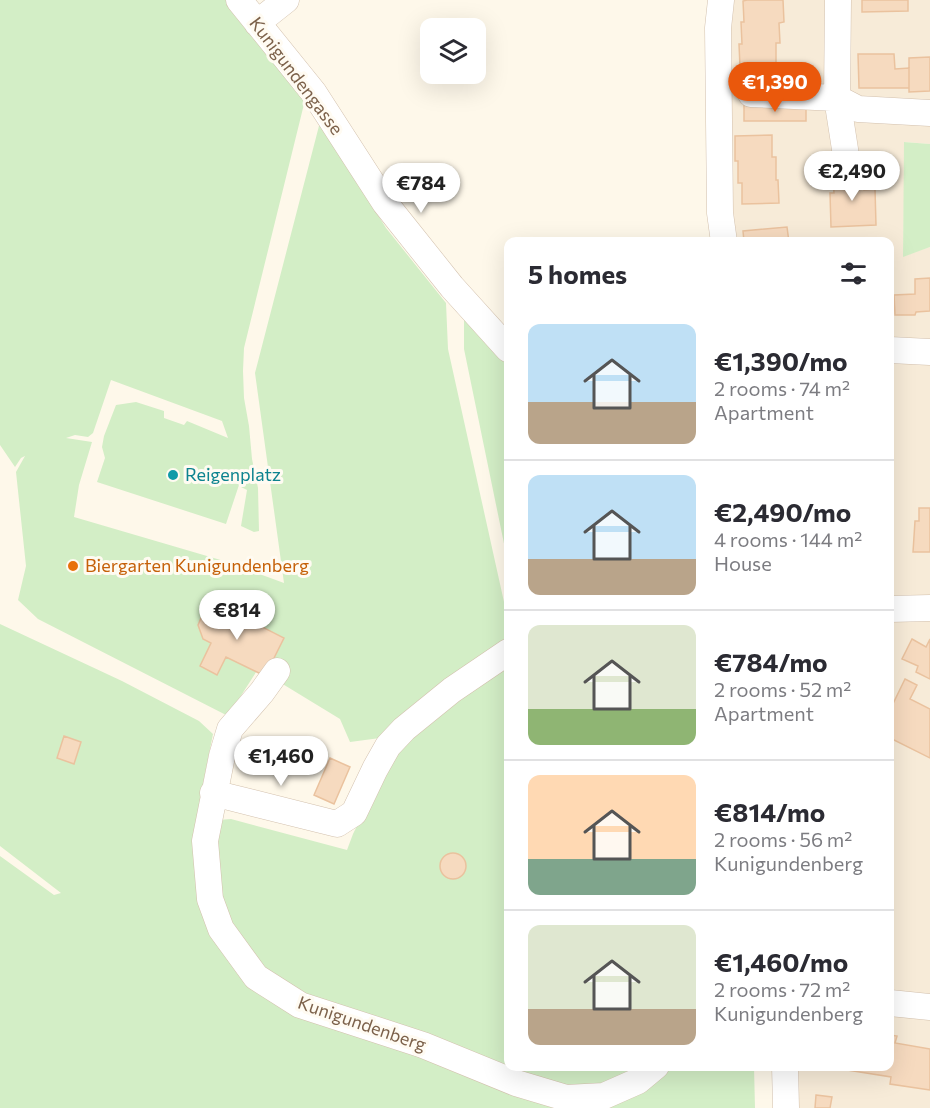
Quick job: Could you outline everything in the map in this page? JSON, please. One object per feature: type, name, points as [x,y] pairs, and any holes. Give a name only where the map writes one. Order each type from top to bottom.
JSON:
[{"type":"street","name":"Kunigundengasse","points":[[239,0],[314,93],[385,203],[452,287],[504,345]]},
{"type":"street","points":[[257,23],[286,0]]},
{"type":"street","points":[[721,0],[718,28],[720,213],[723,237]]},
{"type":"street","points":[[838,0],[837,98],[847,162]]},
{"type":"street","points":[[751,94],[837,98],[858,109],[930,113]]},
{"type":"street","points":[[894,350],[930,352]]},
{"type":"street","points":[[894,609],[930,608]]},
{"type":"street","points":[[213,793],[337,824],[354,813],[388,746],[404,729],[452,690],[504,655]]},
{"type":"street","name":"Kunigundenberg","points":[[277,671],[230,729],[213,793],[205,841],[210,899],[221,929],[256,977],[300,1005],[423,1045],[516,1083],[566,1098],[604,1096],[638,1081],[651,1071]]},
{"type":"street","points":[[894,1003],[930,1007]]},
{"type":"street","points":[[785,1071],[786,1108]]},
{"type":"shaded area","points":[[733,0],[930,0],[930,144],[905,142],[903,256],[930,247],[930,1108],[796,1108],[795,1071],[894,1071],[894,237],[734,237],[732,218],[729,52]]},
{"type":"green space","points":[[0,0],[227,0],[305,100],[244,348],[244,398],[258,488],[259,531],[254,532],[241,526],[247,490],[241,487],[244,479],[241,479],[226,524],[97,482],[105,458],[102,447],[104,436],[116,405],[136,402],[164,411],[164,418],[184,425],[187,421],[228,438],[222,421],[111,380],[93,433],[88,437],[75,435],[66,438],[92,442],[79,485],[74,517],[224,561],[284,583],[255,373],[320,122],[386,228],[446,303],[448,349],[504,602],[504,641],[453,675],[380,738],[350,742],[340,719],[258,669],[228,716],[38,619],[18,600],[26,566],[16,472],[25,456],[15,467],[0,445]]},
{"type":"green space","points":[[904,142],[930,144],[930,247],[903,257]]},
{"type":"green space","points":[[464,318],[504,362],[504,544],[464,349]]},
{"type":"green space","points":[[0,624],[122,681],[199,721],[213,734],[204,779],[196,850],[249,976],[572,1108],[0,1108],[0,856],[54,895],[61,893],[0,846]]},
{"type":"green space","points":[[504,668],[504,1069],[308,1001],[268,973],[242,945],[217,900],[218,820],[231,819],[347,850],[389,761],[424,722]]},
{"type":"green space","points":[[511,1071],[634,1071],[609,1088],[569,1091]]},
{"type":"green space","points":[[658,1071],[754,1071],[755,1108],[577,1108]]},
{"type":"building","points":[[783,0],[784,22],[779,23],[780,43],[776,43],[776,66],[740,67],[739,44],[742,44],[743,1]]},
{"type":"building","points":[[862,0],[908,0],[908,11],[862,12]]},
{"type":"building","points":[[858,54],[894,54],[895,69],[909,68],[909,88],[859,88]]},
{"type":"building","points":[[930,57],[930,91],[909,92],[909,58]]},
{"type":"building","points":[[776,69],[806,69],[806,80],[777,81]]},
{"type":"building","points":[[744,104],[806,105],[806,121],[744,121]]},
{"type":"building","points":[[772,135],[772,157],[776,157],[779,203],[742,204],[742,183],[738,183],[738,161],[735,161],[735,136]]},
{"type":"building","points":[[863,174],[864,190],[875,189],[876,225],[831,227],[830,193],[834,193],[833,175]]},
{"type":"building","points":[[787,227],[788,237],[744,237],[743,231]]},
{"type":"building","points":[[930,278],[930,311],[916,312],[915,315],[895,315],[894,295],[915,294],[915,279]]},
{"type":"building","points":[[919,508],[930,508],[930,552],[913,552],[915,521],[919,521]]},
{"type":"building","points":[[219,605],[284,638],[265,676],[226,657],[217,675],[200,666],[211,643],[203,639],[198,625],[204,611]]},
{"type":"building","points":[[912,639],[926,647],[930,639],[930,679],[916,672],[918,666],[902,659]]},
{"type":"building","points":[[905,679],[917,685],[910,699],[930,709],[930,758],[894,740],[894,702]]},
{"type":"building","points":[[64,736],[81,742],[74,764],[57,758]]},
{"type":"building","points":[[330,758],[350,767],[334,804],[314,795]]},
{"type":"building","points":[[453,853],[462,857],[466,866],[462,875],[453,879],[444,875],[440,866],[444,857]]},
{"type":"building","points":[[894,1036],[897,1036],[895,1043],[930,1049],[930,1090],[890,1084],[891,1077],[853,1071],[894,1071]]},
{"type":"building","points":[[816,1095],[832,1097],[830,1108],[815,1108]]},
{"type":"place","name":"Reigenplatz","points":[[173,475]]},
{"type":"place","name":"Biergarten Kunigundenberg","points":[[73,566]]}]
